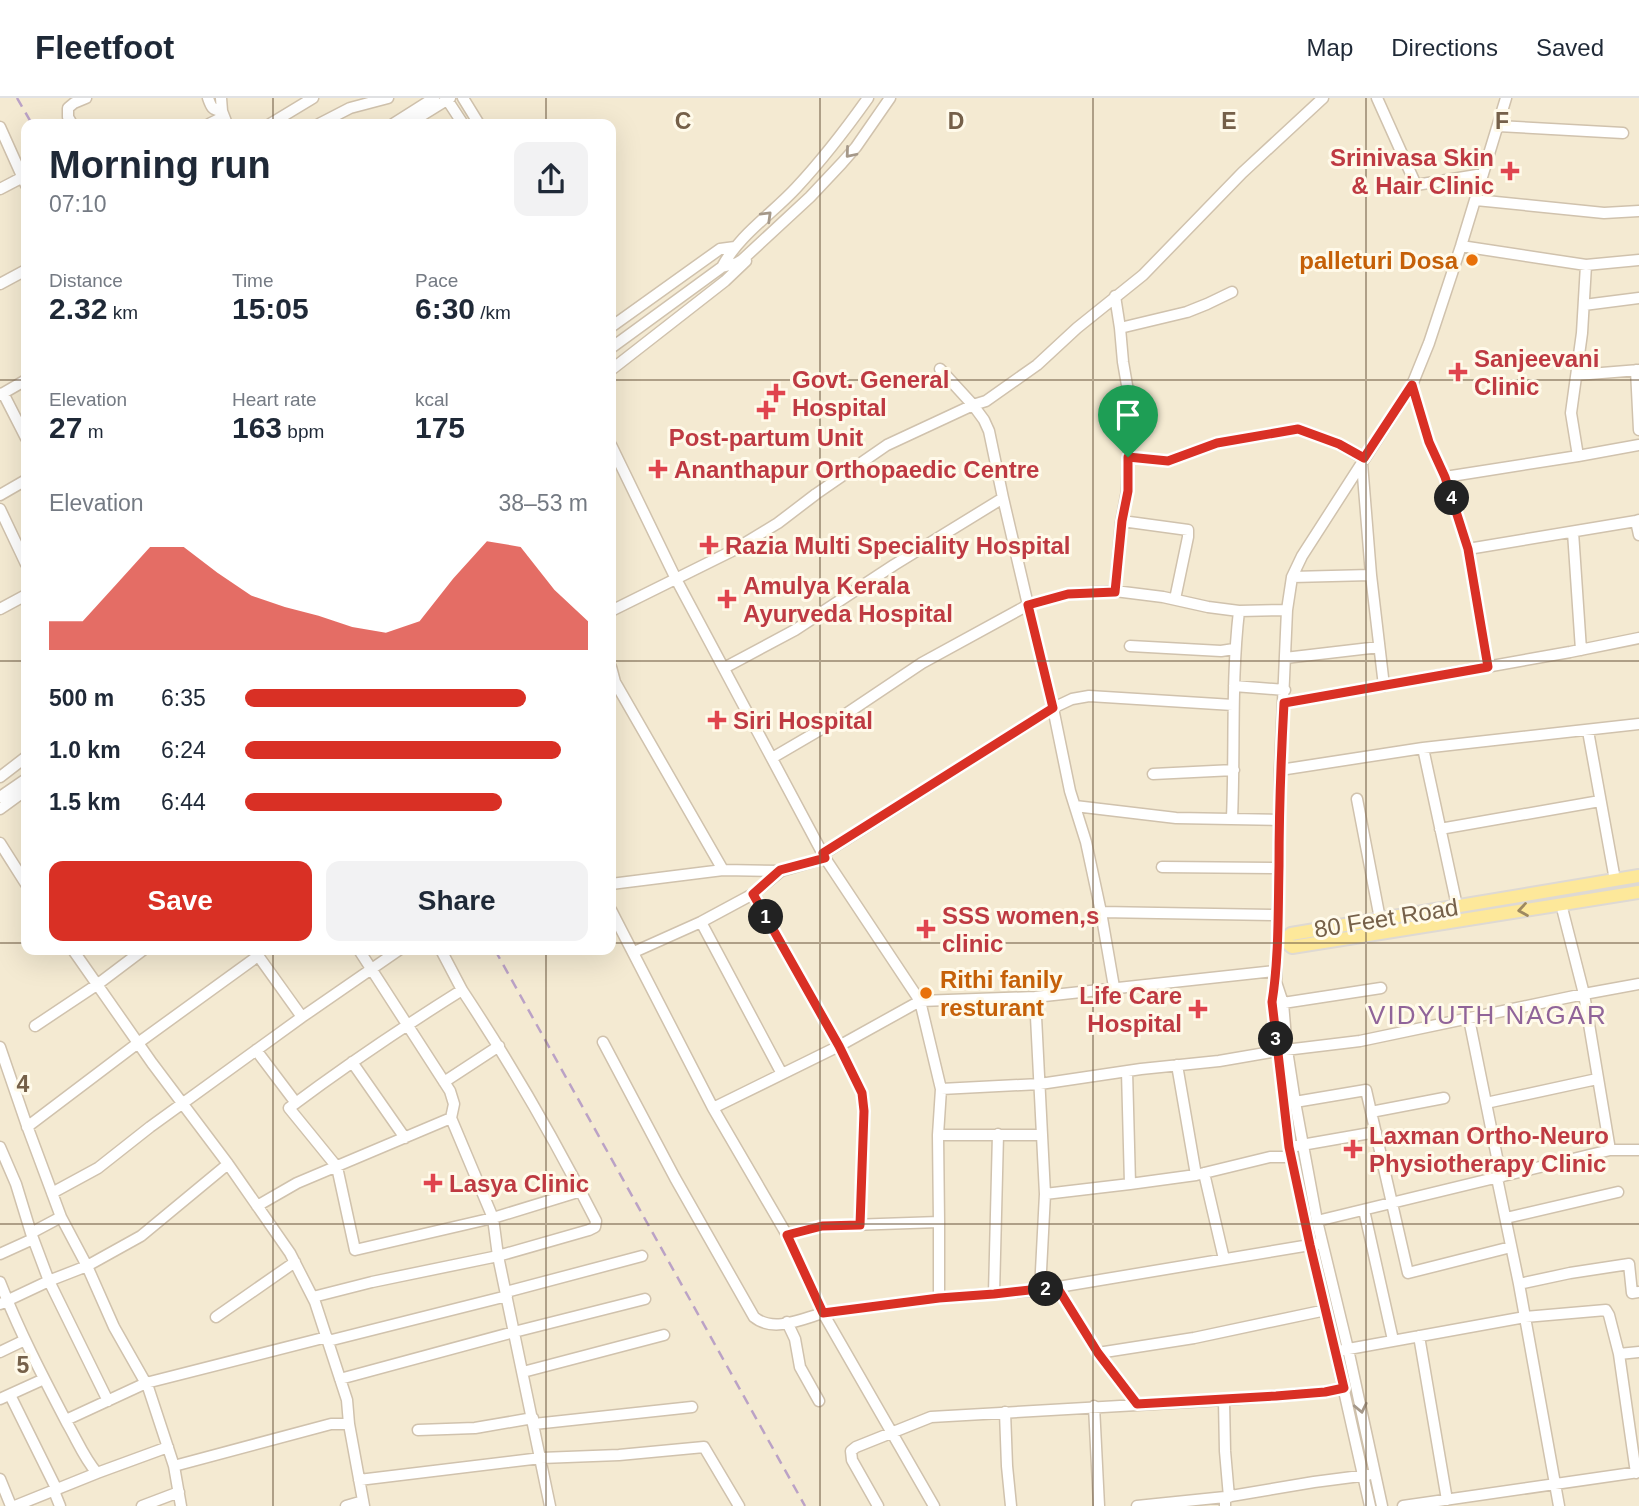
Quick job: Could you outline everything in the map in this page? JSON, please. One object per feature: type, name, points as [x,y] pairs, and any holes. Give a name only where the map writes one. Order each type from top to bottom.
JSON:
[{"type":"main road","name":"80 Feet Road","points":[[1280,940],[1291,934],[1639,876]]},
{"type":"main road","name":"80 Feet Road","points":[[1280,940],[1292,947],[1639,892]]},
{"type":"street","points":[[69,119],[68,108],[86,98]]},
{"type":"street","points":[[208,98],[212,108],[224,108]]},
{"type":"street","points":[[278,119],[313,98]]},
{"type":"street","points":[[329,119],[350,108],[388,98]]},
{"type":"street","points":[[401,119],[434,98]]},
{"type":"street","points":[[464,98],[476,119]]},
{"type":"street","points":[[719,270],[731,251],[796,188],[868,98]]},
{"type":"street","points":[[616,344],[719,270],[745,257],[810,197],[842,163],[890,98]]},
{"type":"street","points":[[616,609],[732,551],[778,523],[887,445],[986,401],[1037,365],[1115,296],[1143,275],[1242,173],[1323,98]]},
{"type":"street","points":[[1377,98],[1416,185],[1483,174]]},
{"type":"street","points":[[1382,1506],[1317,1221],[1295,1102],[1272,1002],[1280,940],[1280,770],[1287,610],[1292,577],[1302,556],[1412,385],[1461,246],[1506,98]]},
{"type":"street","points":[[416,119],[448,99],[460,119]]},
{"type":"street","points":[[1498,125],[1623,133]]},
{"type":"street","points":[[0,127],[21,172]]},
{"type":"street","points":[[0,189],[21,182]]},
{"type":"street","points":[[1476,200],[1604,213],[1639,211]]},
{"type":"street","points":[[1461,246],[1586,265],[1639,260]]},
{"type":"street","points":[[616,323],[720,249],[735,247]]},
{"type":"street","points":[[616,366],[725,281],[746,262],[745,257]]},
{"type":"street","points":[[1578,456],[1572,413],[1582,333],[1586,265]]},
{"type":"street","points":[[0,284],[21,273]]},
{"type":"street","points":[[1120,328],[1187,312],[1232,292]]},
{"type":"street","points":[[1115,296],[1133,420],[1128,457],[1128,491],[1122,521],[1115,592]]},
{"type":"street","points":[[1584,305],[1639,298]]},
{"type":"street","points":[[940,369],[973,405],[989,431],[1075,806],[1086,842],[1114,987]]},
{"type":"street","points":[[1577,375],[1638,370],[1639,430]]},
{"type":"street","points":[[21,383],[1,394],[21,429]]},
{"type":"street","points":[[1412,385],[1429,442],[1445,477],[1468,549],[1488,667]]},
{"type":"street","points":[[1128,457],[1168,461],[1217,443],[1298,429],[1339,444],[1363,461]]},
{"type":"street","points":[[1445,477],[1639,445]]},
{"type":"street","points":[[616,455],[676,579],[824,856],[920,1001],[941,1089],[938,1135],[939,1298]]},
{"type":"street","points":[[1363,461],[1371,575],[1384,686]]},
{"type":"street","points":[[0,495],[21,483]]},
{"type":"street","points":[[724,668],[796,630],[894,565],[1003,498]]},
{"type":"street","points":[[0,509],[21,553]]},
{"type":"street","points":[[1122,521],[1188,530],[1175,600]]},
{"type":"street","points":[[1468,549],[1638,521],[1639,535]]},
{"type":"street","points":[[1573,532],[1581,650]]},
{"type":"street","points":[[1292,577],[1371,575]]},
{"type":"street","points":[[772,758],[837,720],[922,663],[1028,605],[1068,594],[1115,592],[1163,597],[1239,611],[1287,610]]},
{"type":"street","points":[[0,609],[21,598]]},
{"type":"street","points":[[1232,818],[1234,649],[1239,611]]},
{"type":"street","points":[[1284,703],[1639,638]]},
{"type":"street","points":[[1130,646],[1221,651],[1234,649]]},
{"type":"street","points":[[1285,658],[1379,647]]},
{"type":"street","points":[[616,684],[723,870]]},
{"type":"street","points":[[1234,686],[1284,690]]},
{"type":"street","points":[[616,883],[723,870],[780,870],[824,856],[1053,708],[1072,699],[1089,696],[1233,705]]},
{"type":"street","points":[[1280,770],[1423,748],[1639,724]]},
{"type":"street","points":[[1588,731],[1615,880]]},
{"type":"street","points":[[1423,748],[1457,906]]},
{"type":"street","points":[[0,777],[21,761]]},
{"type":"street","points":[[1153,774],[1234,770]]},
{"type":"street","points":[[0,797],[21,782]]},
{"type":"street","points":[[0,809],[21,794]]},
{"type":"street","points":[[1357,799],[1380,919]]},
{"type":"street","points":[[1440,829],[1600,801]]},
{"type":"street","points":[[1075,806],[1176,818],[1279,820]]},
{"type":"street","points":[[0,843],[21,876]]},
{"type":"street","points":[[1162,867],[1279,868]]},
{"type":"street","points":[[634,952],[701,922],[753,894],[780,870]]},
{"type":"street","points":[[753,894],[839,1046],[862,1093],[864,1105],[860,1225]]},
{"type":"street","points":[[1561,904],[1584,994],[1610,1150]]},
{"type":"street","points":[[1101,912],[1278,915]]},
{"type":"street","points":[[616,919],[713,1108],[787,1235],[823,1313],[934,1506]]},
{"type":"street","points":[[701,922],[782,1074]]},
{"type":"street","points":[[77,955],[228,1164],[295,1262],[313,1297],[346,1400],[364,1504],[346,1506]]},
{"type":"street","points":[[36,1026],[136,955]]},
{"type":"street","points":[[27,1127],[253,955]]},
{"type":"street","points":[[257,955],[302,1017]]},
{"type":"street","points":[[362,955],[450,1091],[454,1104],[451,1118],[493,1218],[498,1256],[550,1506]]},
{"type":"street","points":[[52,1193],[98,1168],[182,1103],[392,955]]},
{"type":"street","points":[[313,1297],[498,1256],[595,1227],[596,1221],[581,1191],[444,955]]},
{"type":"street","points":[[713,1108],[839,1046],[920,1001],[1035,997],[1114,987],[1275,976]]},
{"type":"street","points":[[1275,976],[1283,1003],[1282,1051],[1290,1152],[1370,1506]]},
{"type":"street","points":[[941,1089],[1040,1084],[1360,1041],[1639,984]]},
{"type":"street","points":[[1283,1003],[1381,988]]},
{"type":"street","points":[[462,990],[352,1062],[289,1108],[337,1167],[355,1250],[493,1218],[581,1191]]},
{"type":"street","points":[[1035,997],[1045,1194],[1040,1290]]},
{"type":"street","points":[[1469,1019],[1559,1506]]},
{"type":"street","points":[[603,1042],[751,1314],[764,1324],[787,1322],[823,1313],[939,1298],[1040,1290],[1322,1242]]},
{"type":"street","points":[[444,1082],[499,1046]]},
{"type":"street","points":[[0,1047],[61,1217],[87,1266],[114,1327],[146,1383],[174,1466],[181,1506]]},
{"type":"street","points":[[256,1050],[296,1103]]},
{"type":"street","points":[[352,1062],[405,1138]]},
{"type":"street","points":[[1177,1065],[1200,1174],[1224,1259]]},
{"type":"street","points":[[1127,1071],[1130,1184]]},
{"type":"street","points":[[1486,1103],[1597,1079]]},
{"type":"street","points":[[1295,1102],[1365,1089],[1408,1273],[1511,1247]]},
{"type":"street","points":[[1371,1112],[1444,1098]]},
{"type":"street","points":[[257,1206],[298,1183],[451,1118]]},
{"type":"street","points":[[1045,1194],[1200,1174],[1290,1152],[1302,1145],[1376,1132]]},
{"type":"street","points":[[994,1294],[998,1134]]},
{"type":"street","points":[[938,1135],[1042,1135]]},
{"type":"street","points":[[0,1147],[16,1184],[49,1281],[108,1401]]},
{"type":"street","points":[[1317,1221],[1610,1150],[1639,1150]]},
{"type":"street","points":[[4,1303],[87,1266],[141,1236],[228,1164]]},
{"type":"street","points":[[1506,1218],[1618,1192]]},
{"type":"street","points":[[1364,1210],[1393,1340]]},
{"type":"street","points":[[0,1254],[61,1217]]},
{"type":"street","points":[[787,1235],[822,1226],[939,1222]]},
{"type":"street","points":[[66,1420],[146,1383],[506,1294],[642,1256]]},
{"type":"street","points":[[216,1317],[295,1262]]},
{"type":"street","points":[[1519,1284],[1629,1264],[1632,1293],[1639,1292]]},
{"type":"street","points":[[0,1282],[4,1303],[87,1462],[97,1473]]},
{"type":"street","points":[[1057,1287],[1098,1353],[1137,1404]]},
{"type":"street","points":[[340,1379],[645,1299]]},
{"type":"street","points":[[1098,1353],[1194,1338],[1326,1310]]},
{"type":"street","points":[[1336,1352],[1525,1317],[1606,1310],[1609,1315],[1619,1354],[1637,1473],[1403,1506]]},
{"type":"street","points":[[787,1322],[795,1339],[800,1367],[819,1401]]},
{"type":"street","points":[[523,1372],[664,1335]]},
{"type":"street","points":[[1419,1336],[1447,1500]]},
{"type":"street","points":[[0,1352],[25,1340]]},
{"type":"street","points":[[1619,1354],[1639,1352]]},
{"type":"street","points":[[0,1399],[44,1379]]},
{"type":"street","points":[[878,1506],[850,1454],[856,1447],[931,1416],[1224,1400],[1344,1388]]},
{"type":"street","points":[[10,1395],[60,1506]]},
{"type":"street","points":[[1224,1400],[1226,1500]]},
{"type":"street","points":[[1094,1406],[1098,1506]]},
{"type":"street","points":[[418,1430],[475,1428],[692,1407]]},
{"type":"street","points":[[1004,1412],[1011,1506]]},
{"type":"street","points":[[174,1466],[331,1424],[349,1424]]},
{"type":"street","points":[[0,1479],[13,1506],[168,1447]]},
{"type":"street","points":[[359,1480],[541,1458],[619,1455],[704,1447],[739,1506]]},
{"type":"street","points":[[1137,1506],[1226,1500],[1314,1482],[1375,1474]]},
{"type":"street","points":[[142,1506],[178,1492]]},
{"type":"street","points":[[1483,1495],[1485,1506]]},
{"type":"shaded area","points":[[0,98],[1639,98],[1639,1506],[0,1506]]},
{"type":"railway","points":[[17,98],[29,119]]},
{"type":"railway","points":[[498,955],[805,1506]]},
{"type":"place","name":"Srinivasa Skin & Hair Clinic","points":[[1510,171]]},
{"type":"place","name":"palleturi Dosa","points":[[1472,260]]},
{"type":"place","name":"Sanjeevani Clinic","points":[[1458,372]]},
{"type":"place","name":"Govt. General Hospital","points":[[776,393]]},
{"type":"place","name":"Post-partum Unit","points":[[766,410]]},
{"type":"place","name":"Ananthapur Orthopaedic Centre","points":[[658,469]]},
{"type":"place","name":"Razia Multi Speciality Hospital","points":[[709,545]]},
{"type":"place","name":"Amulya Kerala Ayurveda Hospital","points":[[727,599]]},
{"type":"place","name":"Siri Hospital","points":[[717,720]]},
{"type":"place","name":"SSS women,s clinic","points":[[926,929]]},
{"type":"place","name":"Rithi fanily resturant","points":[[926,993]]},
{"type":"place","name":"Life Care Hospital","points":[[1198,1009]]},
{"type":"place","name":"Laxman Ortho-Neuro Physiotherapy Clinic","points":[[1353,1149]]},
{"type":"place","name":"Lasya Clinic","points":[[433,1183]]},
{"type":"district","name":"VIDYUTH NAGAR","points":[[1488,1015]]},
{"type":"route","points":[[1412,385],[1429,442],[1445,477],[1468,549],[1488,667],[1284,703],[1276,981],[1272,1002],[1289,1147],[1344,1388],[1276,1396],[1137,1404],[1098,1353],[1057,1287],[823,1313],[787,1235],[822,1226],[860,1225],[864,1105],[862,1093],[839,1046],[753,894],[780,870],[825,858],[823,853],[1053,708],[1028,605],[1068,594],[1115,592],[1122,521],[1128,491],[1128,457],[1168,461],[1217,443],[1298,429],[1339,444],[1364,458],[1412,385]]}]
